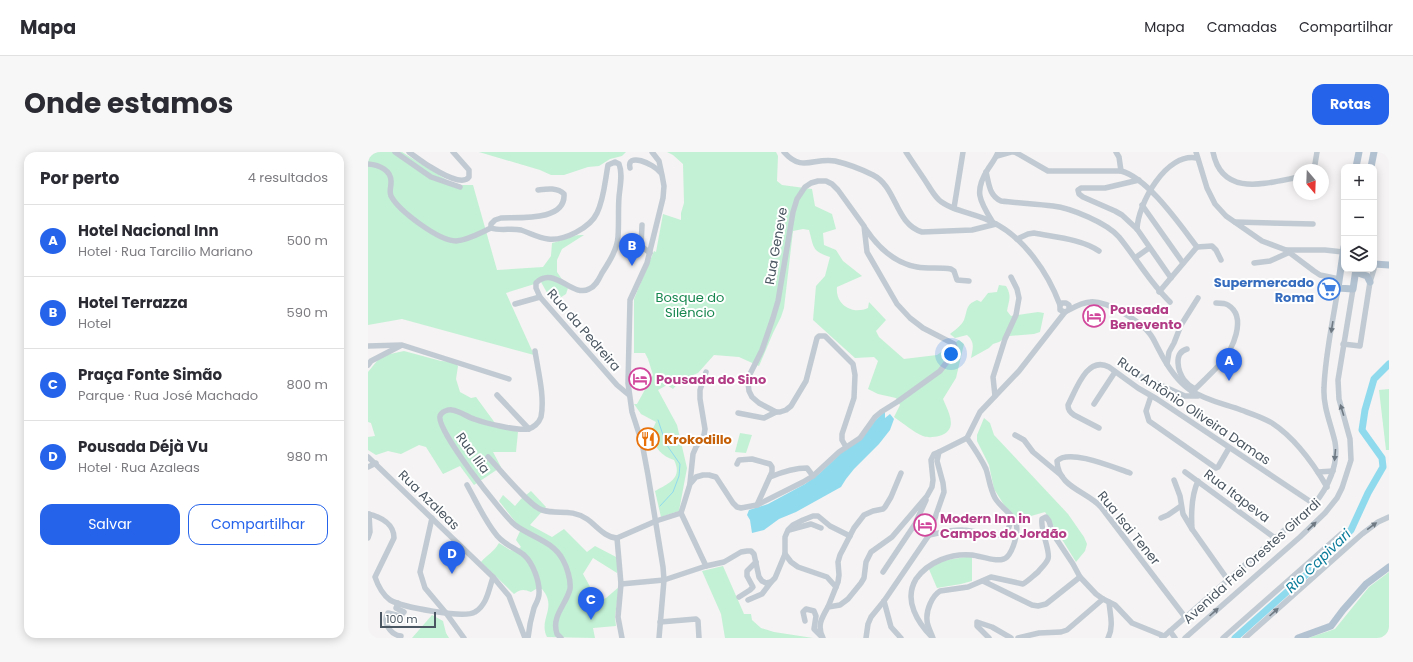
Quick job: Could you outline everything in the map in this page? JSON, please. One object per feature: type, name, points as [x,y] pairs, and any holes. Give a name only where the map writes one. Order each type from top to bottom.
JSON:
[{"type":"main road","points":[[1357,164],[1359,152]]},
{"type":"main road","points":[[1372,164],[1374,152]]},
{"type":"main road","points":[[1377,266],[1389,265]]},
{"type":"main road","points":[[1341,267],[1338,288],[1352,289]]},
{"type":"main road","points":[[1356,272],[1366,276],[1370,282]]},
{"type":"main road","name":"Avenida Frei Orestes Girardi","points":[[1352,289],[1356,272]]},
{"type":"main road","points":[[1298,638],[1331,626],[1366,584],[1389,566]]},
{"type":"street","points":[[395,152],[431,177],[460,187]]},
{"type":"street","points":[[409,152],[431,168],[447,176],[464,181],[469,177],[469,170],[453,152]]},
{"type":"street","points":[[652,152],[659,161],[664,186],[663,198],[650,253],[630,300],[629,395],[632,412],[643,449],[656,521],[664,580],[659,638]]},
{"type":"street","points":[[784,152],[794,161],[806,163],[835,161],[853,166],[875,176],[887,188],[905,221],[916,230],[922,232],[972,230],[994,223]]},
{"type":"street","points":[[906,152],[937,198],[943,203],[994,223],[1017,239],[1028,251],[1046,276],[1064,307]]},
{"type":"street","points":[[954,208],[963,152]]},
{"type":"street","points":[[994,223],[982,205],[979,194],[982,181],[998,154],[1016,152],[1048,171],[1121,171],[1128,173],[1139,180],[1150,191],[1179,222],[1199,247]]},
{"type":"street","points":[[1116,152],[1119,157],[1121,171]]},
{"type":"street","points":[[1213,152],[1222,173],[1228,178],[1240,183],[1252,185],[1293,178]]},
{"type":"street","points":[[1315,164],[1317,152]]},
{"type":"street","points":[[640,154],[653,163],[662,175]]},
{"type":"street","points":[[630,155],[630,168]]},
{"type":"street","points":[[1137,229],[1142,205],[1166,168],[1194,155],[1215,204],[1226,216],[1262,241],[1288,251],[1320,275],[1339,279]]},
{"type":"street","name":"Rua da Pedreira","points":[[491,228],[522,230],[546,239],[560,238],[574,234],[589,223],[597,213],[604,189],[608,165],[615,162],[619,164],[621,176],[618,211],[618,238],[614,252],[596,284],[589,290],[581,291],[562,281],[544,278],[536,284],[536,288],[540,297],[606,373],[629,395]]},
{"type":"street","points":[[368,164],[381,167],[389,174],[392,182],[390,190],[392,196],[411,217],[424,226],[454,241],[462,240],[491,228],[491,224],[500,218],[550,214],[563,202],[564,194],[560,191],[551,189],[538,190]]},
{"type":"street","points":[[986,172],[991,192],[996,199],[1001,201],[1054,206],[1103,224],[1111,230],[1135,258],[1159,292],[1170,302]]},
{"type":"street","points":[[1139,180],[1106,188],[1081,188],[1078,190],[1079,194],[1083,198],[1115,210],[1137,229],[1171,278]]},
{"type":"street","name":"Rua Geneve","points":[[690,484],[696,477],[702,475],[716,477],[733,503],[737,507],[741,508],[757,505],[803,482],[813,476],[846,447],[860,438],[875,417],[881,412],[940,371],[956,350],[954,344],[923,328],[910,318],[897,304],[868,252],[864,226],[838,190],[832,184],[826,182],[818,181],[811,183],[805,187],[797,199],[793,212],[778,301],[762,350],[750,374],[748,383],[748,391],[752,397],[759,403],[776,412]]},
{"type":"street","points":[[1142,205],[1183,264]]},
{"type":"street","points":[[1234,222],[1313,224]]},
{"type":"street","points":[[642,225],[641,246],[650,253]]},
{"type":"street","points":[[864,226],[872,238],[898,261],[915,267],[951,269],[954,271],[957,280],[969,280]]},
{"type":"street","points":[[1017,239],[1034,233],[1082,243],[1099,251]]},
{"type":"street","points":[[1159,292],[1199,247],[1212,246],[1222,260]]},
{"type":"street","points":[[1135,258],[1149,248]]},
{"type":"street","points":[[1302,262],[1302,254],[1306,250]]},
{"type":"street","points":[[1254,263],[1270,261],[1288,251],[1341,250]]},
{"type":"street","points":[[1343,344],[1360,346],[1372,272]]},
{"type":"street","points":[[995,396],[993,377],[1004,339],[1016,315],[1019,298],[1017,289],[1011,277]]},
{"type":"street","points":[[933,638],[927,620],[927,614],[934,596],[940,591],[968,587],[991,577],[1023,584],[1044,566],[1049,555],[1042,521],[1042,518],[1046,517],[1050,521],[1053,534],[1080,577],[1103,599],[1115,605],[1132,623],[1163,637],[1170,632],[1314,504],[1327,487],[1333,471],[1336,450],[1326,409],[1324,386],[1325,370],[1338,288]]},
{"type":"street","name":"Avenida Frei Orestes Girardi","points":[[1185,638],[1300,537],[1325,513],[1337,498],[1351,460],[1350,439],[1338,392],[1339,368],[1352,289]]},
{"type":"street","points":[[515,304],[540,297]]},
{"type":"street","points":[[1167,364],[1168,352],[1174,343],[1181,325],[1198,298]]},
{"type":"street","points":[[1064,307],[1090,302],[1108,306],[1135,321],[1146,329],[1176,379],[1193,390]]},
{"type":"street","points":[[1193,390],[1222,363],[1232,346],[1236,334],[1238,323],[1237,317],[1227,304],[1216,303]]},
{"type":"street","points":[[882,572],[915,524],[932,487],[933,480],[931,460],[934,454],[967,438],[980,412],[1019,371],[1058,320],[1064,307]]},
{"type":"street","points":[[738,412],[764,418],[776,412],[786,410],[796,400],[806,381],[816,341],[819,336],[825,336],[853,364],[855,375],[854,398],[842,434],[842,440],[846,447]]},
{"type":"street","points":[[368,365],[371,361],[402,345]]},
{"type":"street","points":[[368,346],[402,345],[509,379]]},
{"type":"street","points":[[1186,349],[1182,350],[1179,356],[1178,365],[1185,381],[1198,396]]},
{"type":"street","points":[[497,395],[529,429],[537,424],[541,419],[541,394],[535,351]]},
{"type":"street","name":"Rua Antônio Oliveira Damas","points":[[1099,428],[1071,413],[1068,405],[1085,373],[1090,367],[1104,364],[1314,504]]},
{"type":"street","points":[[706,372],[700,390],[705,429],[704,435],[696,447],[690,484],[681,513],[706,566]]},
{"type":"street","points":[[1094,404],[1115,372]]},
{"type":"street","points":[[1138,375],[1185,396],[1198,396],[1260,417],[1272,423],[1296,443],[1318,472],[1327,487]]},
{"type":"street","name":"Rua Itapeva","points":[[1151,396],[1146,411],[1149,422],[1210,463],[1218,467],[1229,448]]},
{"type":"street","name":"Rua Ilia","points":[[529,429],[491,424],[453,410],[447,410],[442,413],[440,417],[440,423],[456,452],[512,522],[531,535],[550,545],[564,560],[570,583],[569,590],[556,616],[555,622],[557,634],[561,638]]},
{"type":"street","name":"Rua Isai Tener","points":[[1015,435],[1024,440],[1035,455],[1064,478],[1069,485],[1088,495],[1101,507],[1186,617]]},
{"type":"street","points":[[933,638],[923,628],[916,616],[911,601],[911,593],[914,583],[920,574],[929,566],[938,561],[960,555],[984,556],[1003,560],[1012,550],[1017,530],[1016,522],[996,500],[979,455],[967,438]]},
{"type":"street","points":[[866,638],[866,632],[871,617],[884,602],[929,535],[944,492],[937,461],[939,452]]},
{"type":"street","name":"Rua Azaleas","points":[[368,457],[376,463],[493,577],[509,596],[526,638]]},
{"type":"street","points":[[488,457],[512,484],[540,510],[569,511],[575,513],[587,519],[610,537],[617,538],[656,521],[681,513]]},
{"type":"street","points":[[1064,478],[1057,463],[1058,459],[1064,458],[1089,458],[1130,474]]},
{"type":"street","points":[[737,464],[739,460],[752,459],[770,464],[773,469],[757,505]]},
{"type":"street","points":[[368,467],[376,463]]},
{"type":"street","points":[[770,476],[784,471],[807,468],[813,476]]},
{"type":"street","points":[[1318,472],[1333,471]]},
{"type":"street","name":"Rua Itapeva","points":[[1185,472],[1275,538]]},
{"type":"street","points":[[823,637],[819,626],[820,621],[828,607],[836,587],[839,575],[838,562],[850,536],[859,520],[864,515],[885,507],[901,473]]},
{"type":"street","points":[[1174,480],[1180,496],[1183,514],[1192,530],[1228,580]]},
{"type":"street","points":[[1192,530],[1192,504],[1194,489],[1198,481]]},
{"type":"street","points":[[467,485],[494,532],[504,543],[524,555],[529,560],[535,573],[538,581],[538,600],[526,638]]},
{"type":"street","points":[[828,607],[840,605],[848,600],[864,578],[866,562],[871,552],[892,536],[927,496]]},
{"type":"street","points":[[1161,518],[1181,506]]},
{"type":"street","points":[[368,538],[370,532],[368,514],[380,517],[391,527],[394,532],[394,538],[375,577],[379,589],[390,600],[398,603],[446,613],[471,614],[484,604],[493,577]]},
{"type":"street","points":[[748,600],[762,594],[775,578],[784,554],[785,536],[793,525],[813,516],[818,516],[830,526],[850,536]]},
{"type":"street","points":[[929,535],[964,530],[998,535],[1008,530],[1012,517]]},
{"type":"street","points":[[1245,638],[1362,534],[1378,522],[1389,517]]},
{"type":"street","points":[[432,518],[420,572],[425,588],[464,638]]},
{"type":"street","points":[[788,530],[811,524],[821,528]]},
{"type":"street","points":[[1223,638],[1341,534]]},
{"type":"street","points":[[617,538],[620,584],[618,617],[622,638]]},
{"type":"street","points":[[620,584],[664,580],[706,566],[724,562],[747,550],[754,554],[759,577],[766,583],[771,582]]},
{"type":"street","points":[[784,554],[798,567],[827,577],[836,587]]},
{"type":"street","points":[[739,597],[752,588],[747,571],[756,562]]},
{"type":"street","points":[[983,581],[1032,605],[1038,606],[1046,604],[1080,577]]},
{"type":"street","points":[[1018,638],[1034,634],[1061,632],[1066,630],[1103,599]]},
{"type":"street","points":[[884,602],[891,627],[901,638]]},
{"type":"street","points":[[1108,638],[1111,633],[1109,602]]},
{"type":"street","points":[[398,603],[396,608],[404,612],[404,614],[400,616],[388,613],[386,620],[390,630],[398,636],[401,636]]},
{"type":"street","points":[[805,621],[803,612],[806,609],[814,611],[816,616],[814,629],[823,637]]},
{"type":"street","points":[[660,622],[696,619],[698,621],[699,638]]},
{"type":"street","points":[[989,638],[977,626],[977,622],[992,627],[1011,638]]},
{"type":"street","points":[[1170,632],[1176,638]]},
{"type":"green space","points":[[368,152],[402,152],[455,185],[473,185],[497,270],[543,267],[551,256],[552,243],[572,236],[584,235],[562,249],[557,260],[557,272],[568,288],[566,294],[555,301],[550,298],[541,282],[506,293],[534,355],[402,319],[368,325]]},
{"type":"green space","points":[[479,152],[626,152],[622,156],[610,159],[599,166],[588,167],[564,175],[551,175],[540,170]]},
{"type":"green space","name":"Bosque do Silêncio","points":[[667,152],[776,152],[778,156],[777,181],[782,185],[812,189],[815,206],[832,214],[836,229],[823,233],[824,245],[836,250],[843,261],[862,276],[837,287],[837,293],[842,303],[851,309],[862,310],[868,308],[869,302],[886,320],[876,331],[879,337],[904,359],[937,355],[959,340],[964,344],[956,378],[943,399],[951,420],[949,430],[939,436],[925,437],[894,417],[900,405],[896,398],[878,394],[868,389],[878,361],[874,357],[855,358],[813,320],[816,286],[825,276],[830,257],[817,251],[809,230],[803,229],[793,231],[784,308],[759,366],[739,357],[714,355],[698,373],[681,380],[673,389],[667,385],[658,390],[677,425],[687,468],[679,511],[661,517],[655,491],[670,482],[676,476],[677,471],[674,460],[659,451],[650,435],[656,422],[641,414],[634,404],[637,404],[653,375],[645,353],[634,353],[634,299],[654,251],[656,252],[663,214],[681,220],[681,213],[684,203],[683,164]]},
{"type":"green space","points":[[999,285],[1006,286],[1008,289],[1010,298],[1007,311],[1011,316],[1038,312],[1044,313],[1040,332],[1034,334],[1009,336],[971,358],[973,345],[970,338],[967,335],[955,338],[950,334],[963,322],[970,304],[977,300],[981,302],[988,293],[997,292]]},
{"type":"green space","points":[[404,351],[441,361],[454,362],[458,366],[456,379],[460,392],[471,398],[476,397],[495,423],[518,432],[516,452],[493,452],[501,467],[474,485],[460,466],[443,474],[426,447],[419,445],[401,454],[388,451],[376,455],[368,450],[368,437],[375,436],[371,423],[368,422],[368,372],[381,356]]},
{"type":"green space","points":[[1389,389],[1389,450],[1386,450],[1379,390]]},
{"type":"green space","points":[[984,418],[990,423],[994,435],[1068,514],[1084,537],[1087,544],[1085,551],[1076,562],[1045,512],[1017,520],[1004,505],[994,489],[989,465],[977,441],[977,435]]},
{"type":"green space","points":[[740,433],[752,435],[746,453],[735,452]]},
{"type":"green space","points":[[531,491],[546,507],[530,525],[552,537],[564,529],[587,552],[595,546],[618,558],[617,573],[593,558],[583,574],[598,601],[606,598],[619,587],[615,617],[616,626],[593,628],[595,638],[547,637],[545,625],[548,602],[542,589],[536,589],[531,592],[522,590],[514,594],[481,562],[495,549],[499,543],[510,550],[516,551],[521,547],[516,540],[521,529],[499,501],[503,495],[515,506]]},
{"type":"green space","points":[[972,556],[972,581],[937,588],[928,567],[947,560]]},
{"type":"green space","points":[[723,566],[744,614],[751,614],[752,620],[761,628],[774,632],[813,638],[725,638],[721,614],[702,571]]},
{"type":"green space","points":[[1389,572],[1389,638],[1308,638],[1335,629],[1369,587]]},
{"type":"green space","points":[[432,615],[443,621],[449,638],[412,638]]},
{"type":"water","points":[[885,411],[885,418],[890,414],[894,419],[890,430],[879,444],[854,469],[841,487],[796,512],[779,519],[764,530],[752,533],[750,520],[747,515],[749,510],[768,504],[805,484],[820,473]]},
{"type":"waterway","name":"Rio Capivari","points":[[1235,638],[1306,575],[1351,530],[1368,493],[1383,467],[1382,458],[1362,430],[1365,410],[1374,379],[1389,364]]},
{"type":"waterway","points":[[658,420],[666,444],[680,464],[679,476],[673,492],[660,506]]},
{"type":"place","name":"Hotel Terrazza","points":[[632,266]]},
{"type":"place","name":"Supermercado Roma","points":[[1329,289]]},
{"type":"place","name":"Pousada Benevento","points":[[1094,316]]},
{"type":"place","name":"Pousada do Sino","points":[[640,379]]},
{"type":"place","name":"Hotel Nacional Inn","points":[[1229,381]]},
{"type":"place","name":"Krokodillo","points":[[648,439]]},
{"type":"place","name":"Modern Inn in Campos do Jordão","points":[[925,525]]},
{"type":"place","name":"Pousada Déjà Vu","points":[[452,574]]},
{"type":"place","name":"Praça Fonte Simão","points":[[591,620]]}]
